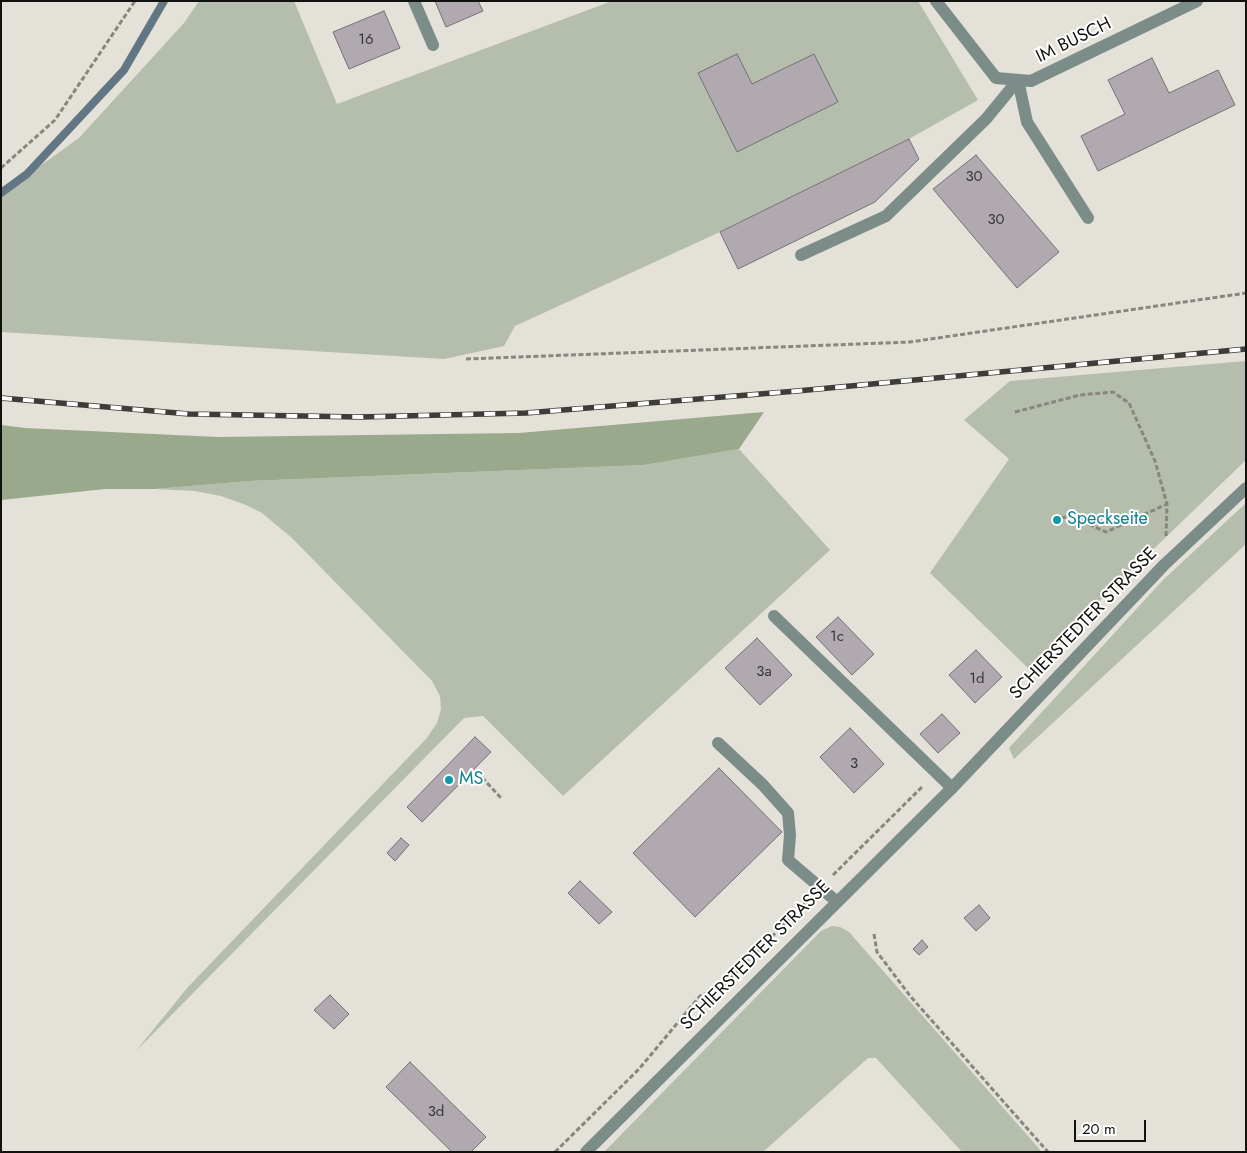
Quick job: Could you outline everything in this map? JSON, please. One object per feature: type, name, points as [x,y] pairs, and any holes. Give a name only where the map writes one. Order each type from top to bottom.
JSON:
[{"type":"street","points":[[414,1],[433,45]]},
{"type":"street","name":"IM BUSCH","points":[[936,1],[996,78],[1031,81],[1196,1]]},
{"type":"street","points":[[1018,80],[1027,122],[1088,218]]},
{"type":"street","points":[[801,254],[886,216],[986,120],[1018,80]]},
{"type":"street","name":"SCHIERSTEDTER STRASSE","points":[[586,1152],[836,901],[952,788],[1164,565],[1246,488]]},
{"type":"street","points":[[774,616],[952,788]]},
{"type":"street","points":[[718,743],[763,785],[788,813],[790,835],[788,860],[836,901]]},
{"type":"path","points":[[1,168],[54,120],[135,1]]},
{"type":"path","points":[[466,359],[910,342],[1246,293]]},
{"type":"path","points":[[1015,412],[1080,395],[1113,392],[1129,403],[1155,460],[1167,504],[1165,545],[1172,538]]},
{"type":"path","points":[[1061,518],[1070,516],[1106,532],[1167,504]]},
{"type":"path","points":[[477,772],[501,798]]},
{"type":"path","points":[[555,1152],[639,1069],[700,996],[721,988],[820,887],[937,773]]},
{"type":"path","points":[[874,934],[877,952],[911,997],[1048,1152]]},
{"type":"green space","points":[[199,1],[294,1],[337,104],[612,1],[918,1],[978,100],[909,139],[720,232],[515,326],[504,346],[444,359],[1,332],[1,194],[79,138],[184,23]]},
{"type":"green space","points":[[1246,361],[1246,460],[1029,669],[930,573],[1009,459],[964,420],[1010,381]]},
{"type":"green space","points":[[764,412],[739,449],[644,465],[249,481],[155,489],[105,489],[1,500],[1,425],[25,428],[218,437],[519,433]]},
{"type":"green space","points":[[739,449],[830,550],[563,796],[483,716],[464,718],[136,1051],[188,987],[426,739],[437,723],[441,709],[440,696],[432,681],[292,538],[262,513],[221,496],[195,491],[155,489],[249,481],[644,465]]},
{"type":"green space","points":[[1246,503],[1246,544],[1014,759],[1009,748],[1163,580]]},
{"type":"green space","points":[[832,926],[840,927],[849,932],[1042,1152],[962,1152],[876,1058],[868,1058],[763,1152],[604,1152],[821,931]]},
{"type":"building","points":[[435,1],[478,1],[483,11],[446,27]]},
{"type":"building","points":[[384,11],[400,48],[349,69],[333,32]]},
{"type":"building","points":[[737,54],[752,84],[814,54],[838,102],[737,152],[698,73]]},
{"type":"building","points":[[1152,58],[1169,93],[1218,70],[1235,105],[1098,171],[1081,136],[1125,114],[1108,80]]},
{"type":"building","points":[[909,139],[919,159],[875,202],[738,269],[720,232]]},
{"type":"building","points":[[976,155],[1059,252],[1017,288],[933,189]]},
{"type":"building","points":[[838,617],[874,654],[852,675],[816,637]]},
{"type":"building","points":[[757,638],[792,675],[760,705],[725,668]]},
{"type":"building","points":[[976,650],[1002,677],[975,703],[949,675]]},
{"type":"building","points":[[942,714],[960,733],[938,753],[920,734]]},
{"type":"building","points":[[850,728],[884,764],[854,793],[820,757]]},
{"type":"building","name":"MS","points":[[475,737],[491,752],[422,822],[407,807]]},
{"type":"building","points":[[719,768],[782,832],[695,917],[633,853]]},
{"type":"building","points":[[401,838],[409,845],[395,861],[387,853]]},
{"type":"building","points":[[580,881],[612,912],[599,924],[568,893]]},
{"type":"building","points":[[979,905],[990,918],[976,931],[964,918]]},
{"type":"building","points":[[922,940],[928,947],[919,955],[913,949]]},
{"type":"building","points":[[330,995],[349,1014],[334,1029],[314,1010]]},
{"type":"building","points":[[410,1062],[486,1137],[471,1152],[452,1152],[386,1087]]},
{"type":"waterway","points":[[1,193],[27,174],[124,70],[164,1]]},
{"type":"railway","points":[[1,398],[189,414],[360,417],[526,413],[797,391],[1246,349]]},
{"type":"place","name":"Speckseite","points":[[1057,520]]},
{"type":"place","name":"MS","points":[[449,780]]}]
